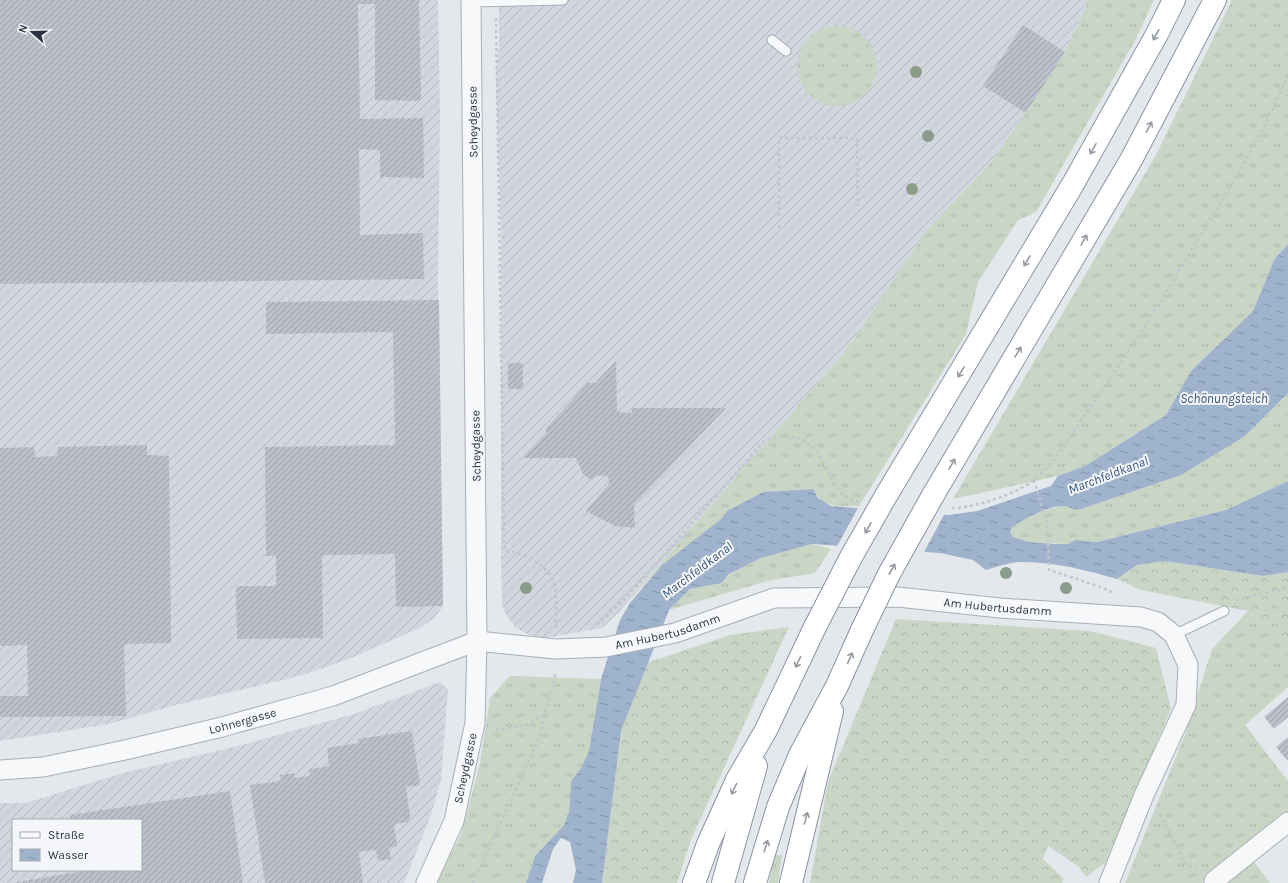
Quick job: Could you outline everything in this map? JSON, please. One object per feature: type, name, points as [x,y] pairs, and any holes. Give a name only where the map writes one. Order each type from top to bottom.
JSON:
[{"type":"highway","points":[[694,883],[708,844],[734,787],[766,730],[815,626],[851,557],[887,494],[1073,184],[1150,48],[1174,0]]},
{"type":"highway","points":[[755,883],[778,807],[800,756],[837,686],[889,574],[939,503],[1131,160],[1215,0]]},
{"type":"highway","points":[[791,883],[807,811],[822,756],[837,686]]},
{"type":"highway","points":[[723,883],[766,730]]},
{"type":"street","name":"Scheydgasse","points":[[426,883],[454,821],[474,729],[477,641],[471,1]]},
{"type":"street","name":"Am Hubertusdamm","points":[[477,641],[562,650],[606,647],[675,633],[774,598],[898,597],[1000,608],[1141,617],[1158,622],[1174,635],[1188,665],[1186,706],[1144,794],[1109,883]]},
{"type":"street","name":"Lohnergasse","points":[[0,770],[43,767],[124,750],[222,726],[333,696],[477,641]]},
{"type":"street","points":[[1214,881],[1288,822]]},
{"type":"lane","points":[[471,1],[496,2],[563,0]]},
{"type":"lane","points":[[772,40],[786,51]]},
{"type":"lane","points":[[1174,635],[1224,611]]},
{"type":"path","points":[[473,883],[538,741],[562,650],[555,587],[548,572],[535,561],[520,552],[506,551],[504,548],[496,2]]},
{"type":"path","points":[[939,503],[978,505],[1005,495],[1034,480],[1057,454],[1117,369],[1158,307],[1238,174],[1273,111],[1288,74]]},
{"type":"path","points":[[779,228],[779,138],[857,138],[858,206]]},
{"type":"path","points":[[562,650],[625,599],[765,440],[779,436],[794,436],[811,444],[841,492],[853,500],[861,501]]},
{"type":"path","points":[[1034,480],[1048,527],[1048,570],[1052,573],[1092,584],[1115,594]]},
{"type":"path","points":[[1232,601],[1288,588]]},
{"type":"path","points":[[474,729],[501,730],[526,725],[546,713]]},
{"type":"path","points":[[1144,794],[1158,810],[1185,863],[1214,881]]},
{"type":"shaded area","points":[[0,0],[438,0],[440,110],[438,289],[443,606],[434,618],[420,628],[349,659],[300,676],[176,705],[109,724],[0,741]]},
{"type":"shaded area","points":[[499,0],[1089,0],[1065,52],[1026,113],[984,171],[927,230],[848,348],[618,613],[602,628],[545,638],[529,635],[516,628],[507,617],[502,606],[501,236],[496,74],[499,46]]},
{"type":"shaded area","points":[[440,682],[448,689],[441,780],[431,815],[404,883],[0,883],[0,803],[26,803],[123,773],[238,746],[354,714]]},
{"type":"green space","points":[[1089,0],[1154,0],[1136,39],[1036,212],[1018,220],[978,282],[966,334],[859,506],[839,506],[827,504],[817,496],[813,489],[763,492],[727,511],[721,519],[662,565],[618,613],[848,348],[927,230],[984,171],[1026,113],[1065,52]]},
{"type":"green space","points":[[1232,0],[1288,0],[1288,244],[1274,260],[1253,311],[1191,371],[1166,415],[1085,466],[1058,476],[953,499],[1156,155]]},
{"type":"green space","points":[[837,26],[852,29],[865,38],[874,51],[877,66],[874,81],[865,94],[852,103],[837,106],[822,103],[809,94],[800,81],[797,66],[800,51],[809,38],[822,29]]},
{"type":"green space","points":[[1288,393],[1288,481],[1226,510],[1097,542],[1077,540],[1068,544],[1029,542],[1013,537],[1010,532],[1011,527],[1024,518],[1052,508],[1063,506],[1078,510],[1123,494],[1245,436]]},
{"type":"green space","points":[[812,544],[831,549],[815,573],[767,581],[669,610],[690,589],[722,583],[739,568],[751,562]]},
{"type":"green space","points":[[1165,561],[1263,576],[1288,572],[1288,645],[1248,611],[1141,590],[1117,579],[1137,565]]},
{"type":"green space","points":[[1248,611],[1288,645],[1288,687],[1245,725],[1288,781],[1288,812],[1202,883],[1125,883],[1186,732],[1212,649]]},
{"type":"green space","points":[[896,619],[1090,631],[1156,648],[1171,709],[1105,863],[1086,877],[1078,866],[1048,846],[1043,859],[1064,879],[1062,883],[810,883],[828,782]]},
{"type":"green space","points":[[789,627],[692,837],[677,883],[602,883],[621,731],[647,663],[730,635]]},
{"type":"green space","points":[[510,676],[601,679],[589,751],[581,768],[571,781],[569,812],[564,825],[535,856],[526,883],[436,883],[461,835],[480,763],[490,698]]},
{"type":"green space","points":[[775,855],[782,855],[778,883],[769,883]]},
{"type":"green space","points":[[1254,862],[1270,883],[1228,883]]},
{"type":"water","points":[[1288,244],[1288,393],[1245,436],[1181,475],[1078,510],[1066,506],[1050,508],[1012,527],[1010,532],[1013,537],[1029,542],[1068,544],[1076,540],[1097,542],[1226,510],[1288,481],[1288,572],[1263,576],[1165,561],[1137,565],[1117,579],[1081,569],[1044,563],[1019,562],[986,570],[973,560],[940,553],[812,544],[761,558],[729,574],[722,583],[690,589],[669,610],[621,731],[602,883],[573,883],[576,870],[570,842],[561,838],[553,849],[542,883],[526,883],[535,856],[564,825],[569,812],[571,781],[581,768],[589,751],[601,679],[620,620],[630,603],[662,565],[721,519],[727,511],[763,492],[813,489],[818,498],[831,506],[949,515],[977,511],[1051,486],[1058,476],[1085,466],[1166,415],[1191,371],[1253,311],[1274,260]]},
{"type":"pier","points":[[859,506],[945,513],[923,554],[836,548]]},
{"type":"building","points":[[0,0],[419,0],[421,101],[375,100],[375,4],[358,4],[360,119],[423,118],[424,178],[380,177],[380,150],[359,149],[360,235],[423,233],[424,279],[0,284]]},
{"type":"building","points":[[1023,25],[1065,52],[1026,113],[983,86]]},
{"type":"building","points":[[439,300],[443,606],[396,607],[395,554],[322,555],[323,638],[237,639],[236,586],[276,586],[276,555],[266,556],[265,447],[395,445],[393,332],[266,334],[266,302]]},
{"type":"building","points":[[616,361],[617,412],[632,413],[632,408],[726,408],[634,504],[635,528],[615,526],[586,511],[609,484],[608,476],[599,475],[591,480],[583,474],[576,458],[522,458],[546,433],[546,428],[588,383],[595,383]]},
{"type":"building","points":[[508,363],[523,363],[523,389],[508,389]]},
{"type":"building","points":[[147,445],[147,455],[169,456],[171,643],[124,644],[126,716],[0,717],[0,696],[28,696],[27,645],[0,646],[0,448],[34,447],[35,457],[57,456],[58,447]]},
{"type":"building","points":[[1288,697],[1288,717],[1274,729],[1264,717]]},
{"type":"building","points":[[412,731],[420,785],[406,787],[410,817],[408,822],[394,824],[397,846],[389,848],[391,859],[378,861],[376,850],[359,852],[363,883],[265,883],[250,785],[281,781],[280,775],[294,773],[295,778],[310,776],[309,769],[329,766],[327,748],[359,743],[358,739]]},
{"type":"building","points":[[1288,737],[1288,761],[1276,747]]},
{"type":"building","points":[[230,791],[243,883],[12,883],[78,871],[142,871],[142,819],[71,819],[70,815]]},
{"type":"water label","name":"Schönungsteich","points":[[1224,398]]},
{"type":"water label","name":"Marchfeldkanal","points":[[1108,475]]},
{"type":"water label","name":"Marchfeldkanal","points":[[697,570]]}]
